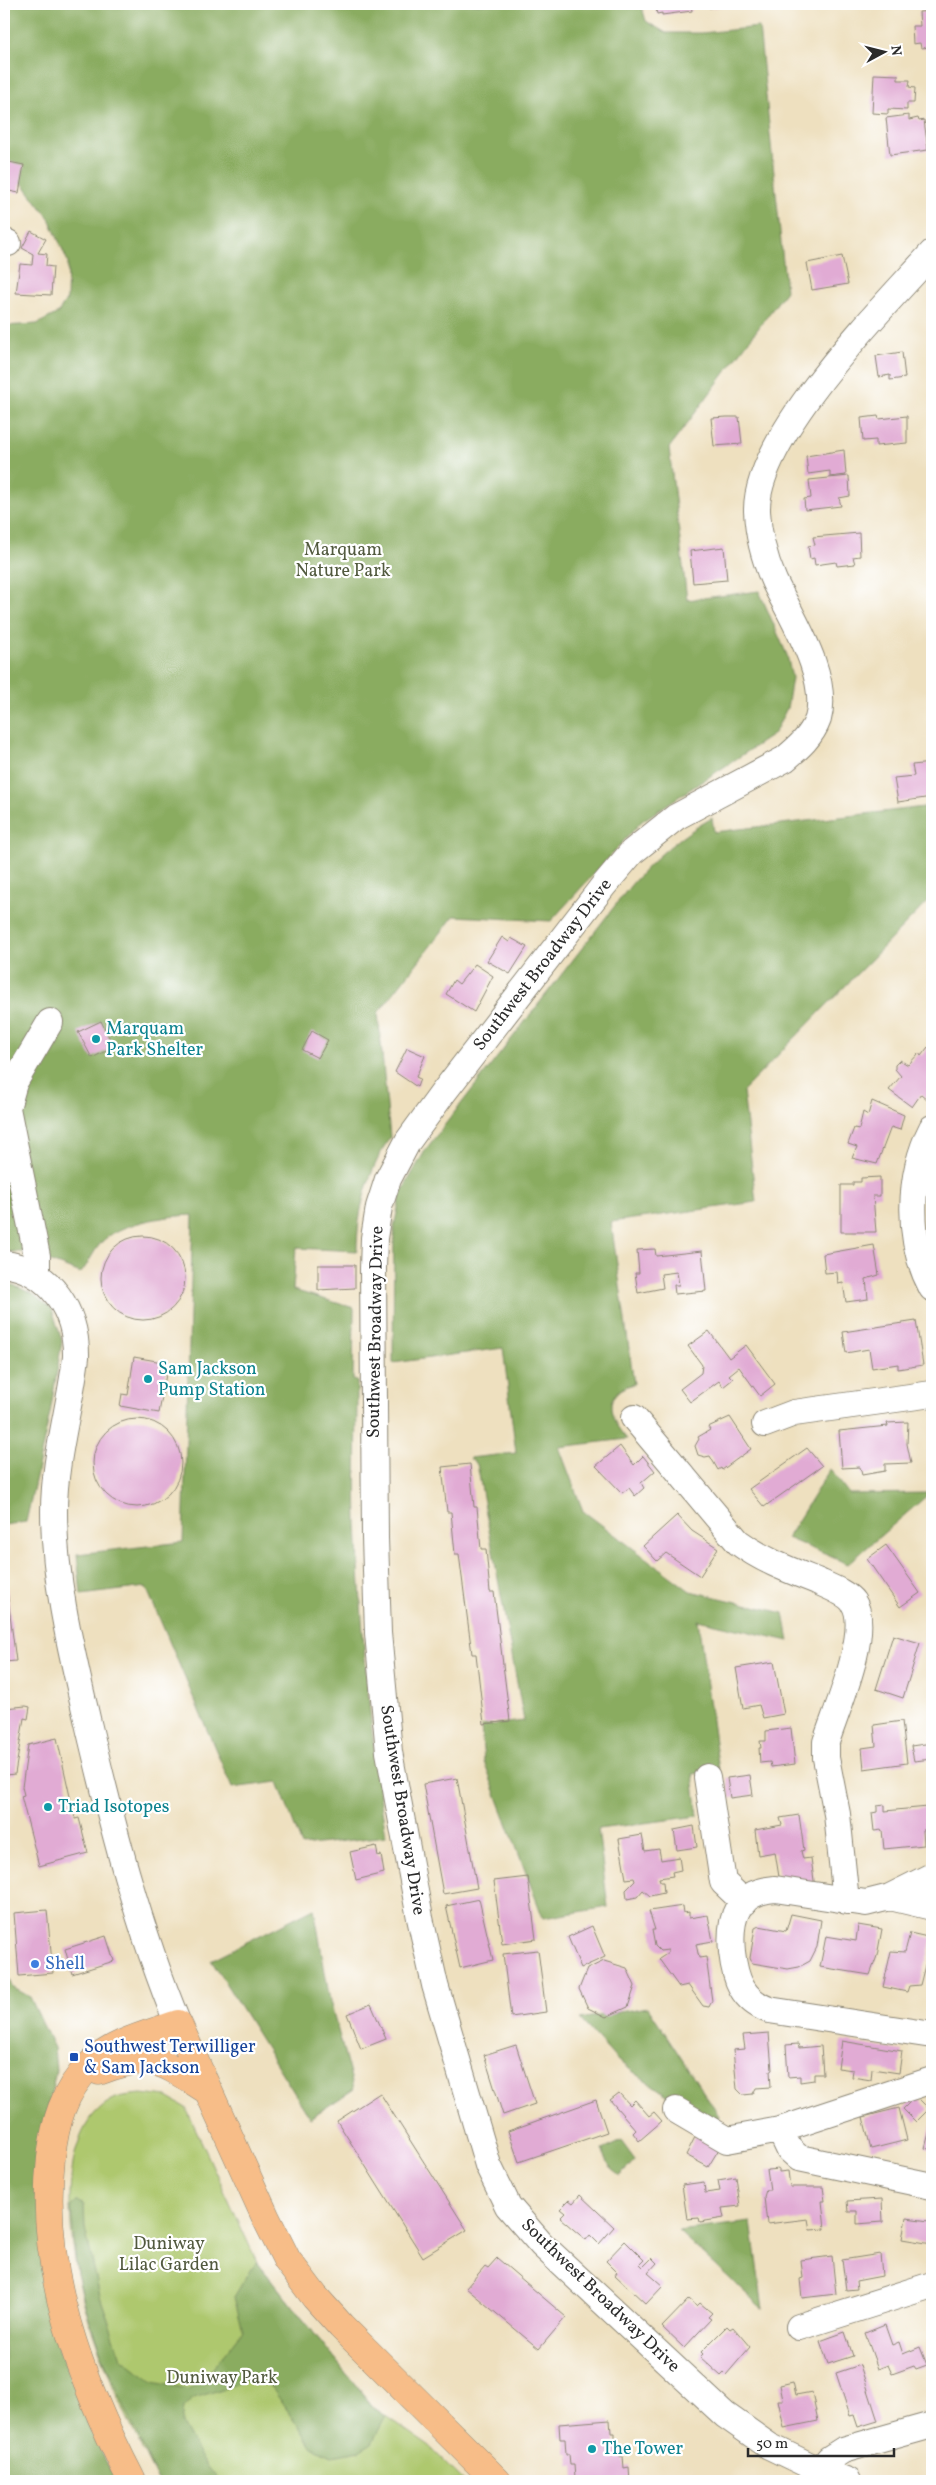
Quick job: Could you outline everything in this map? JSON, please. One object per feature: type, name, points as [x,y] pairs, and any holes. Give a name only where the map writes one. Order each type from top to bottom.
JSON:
[{"type":"main road","points":[[132,2481],[87,2380],[66,2318],[55,2277],[51,2252],[48,2191],[52,2148],[61,2108],[77,2079],[90,2064],[107,2052],[178,2024],[287,2260],[315,2297],[341,2326],[497,2481]]},
{"type":"main road","points":[[77,2079],[125,2061],[153,2059],[178,2071],[207,2090]]},
{"type":"street","name":"Southwest Broadway Drive","points":[[848,2481],[821,2471],[769,2446],[744,2429],[684,2378],[522,2224],[508,2206],[488,2165],[435,1985],[420,1918],[389,1752],[378,1633],[372,1374],[374,1238],[379,1207],[388,1179],[408,1141],[604,884],[632,852],[653,834],[692,808],[784,759],[813,730],[820,708],[818,682],[810,656],[767,562],[757,514],[759,493],[766,468],[776,446],[811,394],[854,340],[932,253]]},
{"type":"street","points":[[37,1276],[37,1256],[7,1108],[14,1083],[50,1022]]},
{"type":"street","points":[[932,1128],[924,1145],[917,1169],[914,1215],[920,1252],[932,1288]]},
{"type":"street","points":[[4,1264],[37,1276],[54,1290],[68,1311],[76,1339],[72,1386],[57,1470],[54,1511],[58,1567],[69,1642],[98,1767],[130,1888],[146,1940],[178,2024]]},
{"type":"street","points":[[765,1424],[794,1413],[932,1394]]},
{"type":"street","points":[[634,1418],[738,1542],[756,1556],[826,1585],[852,1601],[859,1616],[859,1641],[826,1742],[826,1758],[837,1814],[846,1901]]},
{"type":"street","points":[[707,1777],[723,1882],[744,1902]]},
{"type":"street","points":[[932,1876],[890,1897],[866,1903],[775,1889],[760,1892],[744,1902],[733,1918],[731,1937],[739,1985],[748,1998],[758,2006],[769,2010],[932,2035]]},
{"type":"street","points":[[890,1897],[932,1906]]},
{"type":"street","points":[[676,2110],[727,2140],[780,2130],[932,2080]]},
{"type":"street","points":[[780,2130],[789,2149],[799,2158],[932,2186]]},
{"type":"street","points":[[799,2327],[932,2285]]},
{"type":"street","points":[[821,2471],[829,2459],[843,2450],[932,2425]]},
{"type":"green space","name":"Marquam Nature Park","points":[[4,4],[641,4],[646,21],[666,33],[702,33],[759,27],[786,291],[669,448],[687,600],[759,591],[787,655],[792,678],[787,708],[774,734],[642,821],[551,921],[454,916],[378,1013],[390,1137],[382,1150],[365,1192],[359,1221],[357,1251],[296,1248],[293,1290],[354,1308],[353,1380],[357,1381],[357,1504],[362,1618],[372,1728],[386,1836],[302,1846],[278,1782],[232,1788],[146,1587],[81,1595],[77,1554],[183,1542],[193,1215],[157,1219],[130,1225],[118,1230],[100,1244],[81,1273],[24,1252],[4,1252],[4,326],[37,324],[58,313],[67,299],[68,262],[49,218],[4,159]]},
{"type":"green space","points":[[932,806],[932,897],[743,1091],[756,1202],[611,1222],[634,1384],[616,1393],[611,1407],[616,1424],[627,1439],[559,1447],[583,1511],[690,1591],[784,1613],[789,1641],[698,1620],[719,1771],[693,1774],[698,1816],[598,1829],[608,1907],[543,1918],[484,1762],[481,1726],[524,1721],[477,1464],[469,1458],[516,1453],[503,1348],[393,1363],[394,1227],[401,1193],[426,1149],[631,885],[649,865],[689,832],[712,818],[714,832]]},
{"type":"green space","points":[[13,1285],[33,1294],[52,1309],[62,1341],[50,1413],[26,1522],[4,1525],[4,1287]]},
{"type":"green space","points":[[830,1469],[849,1494],[930,1493],[848,1564],[787,1538]]},
{"type":"green space","points":[[314,1908],[330,2001],[354,2089],[310,2118],[211,1960]]},
{"type":"green space","points":[[4,1967],[12,1987],[30,1997],[54,2048],[56,2070],[39,2153],[45,2286],[59,2348],[90,2429],[116,2481],[4,2481]]},
{"type":"green space","points":[[648,2007],[719,2116],[713,2127],[618,2061],[580,2019]]},
{"type":"green space","name":"Duniway Park","points":[[142,2094],[167,2097],[186,2108],[257,2262],[374,2408],[430,2447],[464,2481],[158,2481],[121,2404],[90,2324],[77,2269],[72,2236],[70,2202],[72,2168],[80,2139],[94,2114],[116,2098]]},
{"type":"green space","points":[[621,2141],[635,2160],[620,2176],[612,2170],[602,2150]]},
{"type":"green space","points":[[78,2201],[84,2205],[85,2228],[100,2296],[121,2358],[153,2382],[189,2389],[210,2372],[243,2330],[234,2297],[257,2262],[374,2408],[386,2416],[372,2443],[359,2451],[331,2456],[313,2447],[272,2388],[254,2379],[194,2398],[184,2407],[182,2424],[201,2458],[219,2481],[158,2481],[103,2358],[90,2322],[77,2274],[71,2207]]},
{"type":"green space","points":[[751,2222],[763,2309],[678,2231]]},
{"type":"building","points":[[655,4],[691,4],[692,11],[662,15],[662,13],[657,14]]},
{"type":"building","points":[[709,4],[730,4],[730,5],[709,8]]},
{"type":"building","points":[[932,11],[932,47],[921,48],[920,43],[913,44],[912,26],[920,26],[919,12]]},
{"type":"building","points":[[874,74],[898,75],[898,80],[910,80],[909,87],[915,88],[914,103],[907,103],[907,110],[888,109],[888,114],[872,113]]},
{"type":"building","points":[[909,115],[909,120],[918,118],[919,121],[924,120],[928,150],[890,155],[886,118]]},
{"type":"building","points":[[4,161],[24,165],[19,193],[4,190]]},
{"type":"building","points":[[31,231],[46,239],[38,253],[47,254],[46,266],[53,267],[51,295],[16,293],[20,264],[32,265],[33,254],[22,248]]},
{"type":"building","points":[[842,256],[848,284],[812,290],[807,263]]},
{"type":"building","points":[[902,352],[905,378],[890,380],[890,375],[879,377],[876,356]]},
{"type":"building","points":[[878,416],[879,419],[907,416],[907,443],[876,446],[876,440],[863,441],[861,418]]},
{"type":"building","points":[[739,417],[742,444],[714,446],[711,418]]},
{"type":"building","points":[[844,450],[846,475],[830,477],[830,471],[808,474],[806,456]]},
{"type":"building","points":[[849,476],[850,496],[839,498],[841,506],[805,510],[804,499],[811,498],[809,480]]},
{"type":"building","points":[[859,533],[860,556],[853,557],[855,564],[837,566],[836,562],[815,565],[814,558],[810,559],[808,546],[815,545],[813,537]]},
{"type":"building","points":[[724,547],[727,580],[693,583],[690,551]]},
{"type":"building","points":[[932,763],[932,797],[898,802],[894,778],[914,776],[912,765]]},
{"type":"building","points":[[502,937],[509,942],[511,938],[527,947],[510,974],[487,961]]},
{"type":"building","points":[[475,964],[493,976],[474,1012],[446,994],[454,980],[459,984]]},
{"type":"building","name":"Marquam Park Shelter","points":[[101,1021],[114,1047],[92,1058],[78,1032]]},
{"type":"building","points":[[312,1031],[328,1040],[318,1058],[302,1050]]},
{"type":"building","points":[[928,1047],[932,1051],[932,1092],[927,1099],[921,1094],[912,1107],[889,1090],[901,1076],[895,1069],[895,1065],[900,1060],[908,1065],[919,1053],[921,1056]]},
{"type":"building","points":[[407,1048],[425,1056],[416,1077],[420,1079],[417,1087],[395,1072]]},
{"type":"building","points":[[872,1101],[904,1115],[900,1130],[891,1127],[877,1164],[852,1158],[857,1147],[848,1144],[854,1128],[859,1129],[863,1112],[868,1115]]},
{"type":"building","points":[[880,1177],[880,1196],[873,1196],[876,1232],[841,1232],[841,1185],[853,1185],[853,1182],[861,1182],[861,1178]]},
{"type":"building","points":[[143,1236],[159,1239],[173,1248],[182,1262],[185,1278],[182,1294],[173,1308],[159,1317],[143,1320],[127,1317],[113,1308],[104,1294],[101,1278],[104,1262],[113,1248],[127,1239]]},
{"type":"building","points":[[874,1245],[879,1275],[866,1279],[868,1299],[846,1302],[843,1283],[838,1284],[837,1272],[825,1273],[823,1254]]},
{"type":"building","points":[[655,1249],[656,1256],[702,1251],[706,1291],[675,1294],[674,1285],[679,1285],[677,1272],[661,1274],[663,1288],[638,1293],[635,1273],[639,1273],[637,1250]]},
{"type":"building","points":[[318,1265],[355,1265],[355,1288],[318,1290]]},
{"type":"building","points":[[916,1321],[923,1365],[898,1369],[898,1364],[872,1368],[869,1349],[846,1353],[843,1332]]},
{"type":"building","points":[[709,1331],[729,1358],[746,1345],[775,1384],[760,1396],[739,1367],[729,1375],[733,1379],[723,1387],[719,1381],[690,1402],[680,1389],[701,1373],[702,1365],[688,1346]]},
{"type":"building","name":"Sam Jackson Pump Station","points":[[134,1357],[168,1363],[159,1413],[120,1406],[122,1394],[128,1395]]},
{"type":"building","points":[[730,1417],[751,1449],[722,1470],[721,1468],[718,1470],[710,1456],[698,1455],[695,1446],[699,1439],[698,1437],[710,1430],[708,1427]]},
{"type":"building","points":[[137,1419],[154,1422],[162,1426],[174,1438],[178,1446],[181,1463],[178,1480],[174,1488],[162,1500],[154,1504],[137,1507],[120,1504],[112,1500],[100,1488],[96,1480],[93,1463],[96,1446],[100,1438],[112,1426],[120,1422]]},
{"type":"building","points":[[908,1422],[907,1444],[911,1463],[885,1464],[885,1471],[862,1475],[860,1467],[842,1468],[839,1431],[888,1426],[887,1423]]},
{"type":"building","points":[[620,1446],[634,1465],[643,1456],[655,1471],[641,1483],[644,1488],[635,1496],[629,1488],[622,1493],[596,1466]]},
{"type":"building","points":[[807,1448],[822,1466],[764,1507],[749,1489]]},
{"type":"building","points":[[470,1464],[474,1507],[477,1507],[481,1549],[486,1549],[490,1592],[494,1592],[510,1721],[484,1724],[476,1654],[472,1654],[459,1554],[455,1554],[451,1512],[447,1512],[442,1467]]},
{"type":"building","points":[[677,1515],[692,1531],[718,1548],[700,1576],[666,1553],[657,1561],[643,1546]]},
{"type":"building","points":[[886,1545],[920,1593],[900,1607],[867,1559]]},
{"type":"building","points":[[4,1567],[16,1661],[4,1662]]},
{"type":"building","points":[[893,1635],[920,1643],[903,1698],[876,1689]]},
{"type":"building","points":[[774,1662],[784,1714],[763,1718],[759,1705],[743,1708],[736,1668]]},
{"type":"building","points":[[30,1707],[28,1719],[24,1718],[15,1774],[6,1775],[4,1708]]},
{"type":"building","points":[[902,1721],[907,1763],[864,1769],[862,1748],[876,1746],[874,1725]]},
{"type":"building","points":[[791,1728],[795,1764],[771,1767],[770,1762],[760,1763],[760,1741],[766,1741],[766,1731]]},
{"type":"building","name":"Triad Isotopes","points":[[57,1738],[75,1819],[79,1818],[88,1853],[39,1866],[21,1796],[24,1795],[22,1787],[28,1745]]},
{"type":"building","points":[[932,1743],[932,1759],[914,1761],[911,1746]]},
{"type":"building","points":[[750,1775],[753,1795],[730,1798],[727,1778]]},
{"type":"building","points":[[457,1778],[477,1888],[443,1894],[423,1784]]},
{"type":"building","points":[[885,1805],[885,1811],[928,1807],[931,1829],[923,1830],[924,1845],[884,1849],[882,1830],[874,1831],[872,1813],[877,1812],[877,1806]]},
{"type":"building","points":[[799,1815],[804,1850],[801,1851],[803,1859],[811,1858],[815,1888],[780,1883],[775,1852],[758,1855],[755,1830],[782,1825],[780,1818]]},
{"type":"building","points":[[694,1826],[697,1847],[677,1850],[674,1830]]},
{"type":"building","points":[[642,1835],[645,1851],[659,1849],[661,1860],[679,1857],[681,1870],[672,1872],[673,1876],[659,1878],[660,1882],[663,1882],[664,1893],[650,1896],[643,1890],[637,1897],[627,1899],[626,1890],[635,1881],[634,1878],[626,1879],[619,1839]]},
{"type":"building","points":[[376,1846],[378,1856],[381,1855],[384,1873],[356,1880],[350,1852]]},
{"type":"building","points":[[528,1877],[536,1939],[502,1944],[494,1881]]},
{"type":"building","points":[[479,1899],[493,1960],[460,1968],[446,1906]]},
{"type":"building","points":[[683,1906],[684,1913],[689,1912],[689,1918],[708,1915],[713,1941],[696,1944],[699,1958],[706,1957],[712,2001],[709,2007],[703,2006],[688,1985],[679,1987],[659,1959],[668,1953],[668,1950],[660,1951],[655,1946],[652,1930],[655,1930],[649,1911]]},
{"type":"building","name":"Shell","points":[[47,1910],[53,1973],[19,1976],[14,1913]]},
{"type":"building","points":[[791,1914],[821,1920],[817,1947],[810,1961],[799,1967],[788,1969],[752,1963],[750,1958],[755,1928],[759,1926],[786,1931]]},
{"type":"building","points":[[858,1925],[882,1929],[877,1956],[870,1975],[820,1967],[826,1936],[856,1941]]},
{"type":"building","points":[[592,1926],[605,1957],[581,1968],[568,1937]]},
{"type":"building","points":[[910,1933],[932,1938],[920,1985],[909,1986],[907,1992],[883,1987],[891,1951],[905,1952]]},
{"type":"building","name":"Shell","points":[[106,1936],[114,1961],[72,1974],[65,1949]]},
{"type":"building","points":[[538,1950],[546,2012],[511,2017],[503,1954]]},
{"type":"building","points":[[604,1961],[627,1968],[635,1986],[628,2007],[606,2017],[588,2008],[579,1989],[587,1969]]},
{"type":"building","points":[[932,1962],[932,1988],[928,1983]]},
{"type":"building","points":[[371,2004],[386,2039],[361,2049],[347,2014]]},
{"type":"building","points":[[769,2033],[772,2070],[770,2070],[771,2087],[756,2088],[753,2094],[743,2095],[737,2089],[733,2050],[745,2049],[743,2035]]},
{"type":"building","points":[[842,2041],[902,2051],[899,2073],[872,2069],[871,2080],[852,2077],[853,2070],[838,2068]]},
{"type":"building","points":[[798,2044],[799,2048],[821,2046],[823,2074],[814,2074],[814,2080],[800,2082],[800,2076],[788,2077],[786,2045]]},
{"type":"building","points":[[516,2045],[535,2104],[503,2115],[484,2055]]},
{"type":"building","points":[[380,2093],[467,2230],[423,2257],[337,2121]]},
{"type":"building","points":[[619,2093],[630,2105],[635,2100],[649,2116],[654,2112],[662,2121],[639,2141],[633,2133],[636,2130],[610,2100]]},
{"type":"building","points":[[916,2096],[929,2109],[916,2122],[903,2109]]},
{"type":"building","points":[[596,2100],[607,2132],[519,2162],[508,2131]]},
{"type":"building","points":[[899,2108],[907,2140],[871,2149],[863,2117]]},
{"type":"building","points":[[932,2122],[932,2150],[925,2148]]},
{"type":"building","points":[[696,2135],[719,2149],[708,2167],[686,2155]]},
{"type":"building","points":[[779,2169],[779,2172],[788,2171],[790,2187],[823,2187],[825,2201],[822,2201],[825,2229],[810,2230],[808,2219],[767,2224],[764,2197],[766,2190],[770,2190],[767,2170]]},
{"type":"building","points":[[736,2177],[740,2206],[722,2208],[724,2218],[700,2222],[699,2218],[687,2219],[682,2185],[704,2182],[705,2193],[720,2191],[718,2180]]},
{"type":"building","points":[[580,2195],[614,2227],[599,2244],[590,2235],[586,2240],[560,2218],[565,2213],[560,2209],[569,2200],[573,2203]]},
{"type":"building","points":[[882,2199],[883,2222],[857,2224],[857,2211],[848,2211],[847,2201]]},
{"type":"building","points":[[931,2207],[932,2244],[902,2239],[906,2218],[929,2221]]},
{"type":"building","points":[[625,2241],[644,2260],[640,2264],[643,2267],[652,2258],[657,2263],[648,2273],[663,2286],[646,2304],[615,2275],[617,2272],[606,2261]]},
{"type":"building","points":[[880,2254],[882,2276],[856,2281],[857,2289],[846,2290],[842,2260]]},
{"type":"building","points":[[832,2256],[836,2294],[802,2298],[800,2279],[803,2278],[801,2260]]},
{"type":"building","points":[[497,2258],[566,2317],[539,2349],[466,2288],[485,2266],[488,2268]]},
{"type":"building","points":[[689,2299],[697,2306],[700,2303],[712,2313],[708,2317],[711,2319],[684,2348],[662,2327]]},
{"type":"building","points":[[885,2325],[892,2345],[899,2342],[903,2354],[920,2347],[927,2365],[916,2369],[914,2366],[892,2374],[888,2365],[878,2369],[865,2333]]},
{"type":"building","points":[[727,2326],[730,2329],[733,2327],[750,2347],[726,2375],[724,2373],[721,2376],[700,2357],[703,2354],[701,2352]]},
{"type":"building","points":[[845,2332],[853,2356],[828,2364],[820,2341]]},
{"type":"building","points":[[860,2365],[878,2421],[858,2427],[854,2415],[850,2416],[836,2373]]},
{"type":"building","points":[[793,2382],[796,2395],[812,2392],[818,2421],[784,2428],[778,2400],[783,2400],[780,2385]]},
{"type":"building","name":"The Tower","points":[[610,2420],[611,2433],[615,2433],[615,2445],[619,2445],[619,2457],[623,2456],[624,2468],[629,2467],[630,2481],[580,2481],[580,2478],[575,2478],[574,2465],[570,2465],[569,2454],[566,2454],[565,2439],[560,2439],[559,2424]]},
{"type":"building","name":"The Tower","points":[[677,2479],[681,2481],[660,2481],[660,2480]]},
{"type":"place","name":"Marquam Park Shelter","points":[[96,1039]]},
{"type":"place","name":"Sam Jackson Pump Station","points":[[148,1379]]},
{"type":"place","name":"Triad Isotopes","points":[[48,1807]]},
{"type":"place","name":"Shell","points":[[35,1964]]},
{"type":"place","name":"Southwest Terwilliger & Sam Jackson","points":[[74,2057]]},
{"type":"place","name":"The Tower","points":[[592,2449]]},
{"type":"park label","name":"Duniway Lilac Garden","points":[[169,2254]]}]
